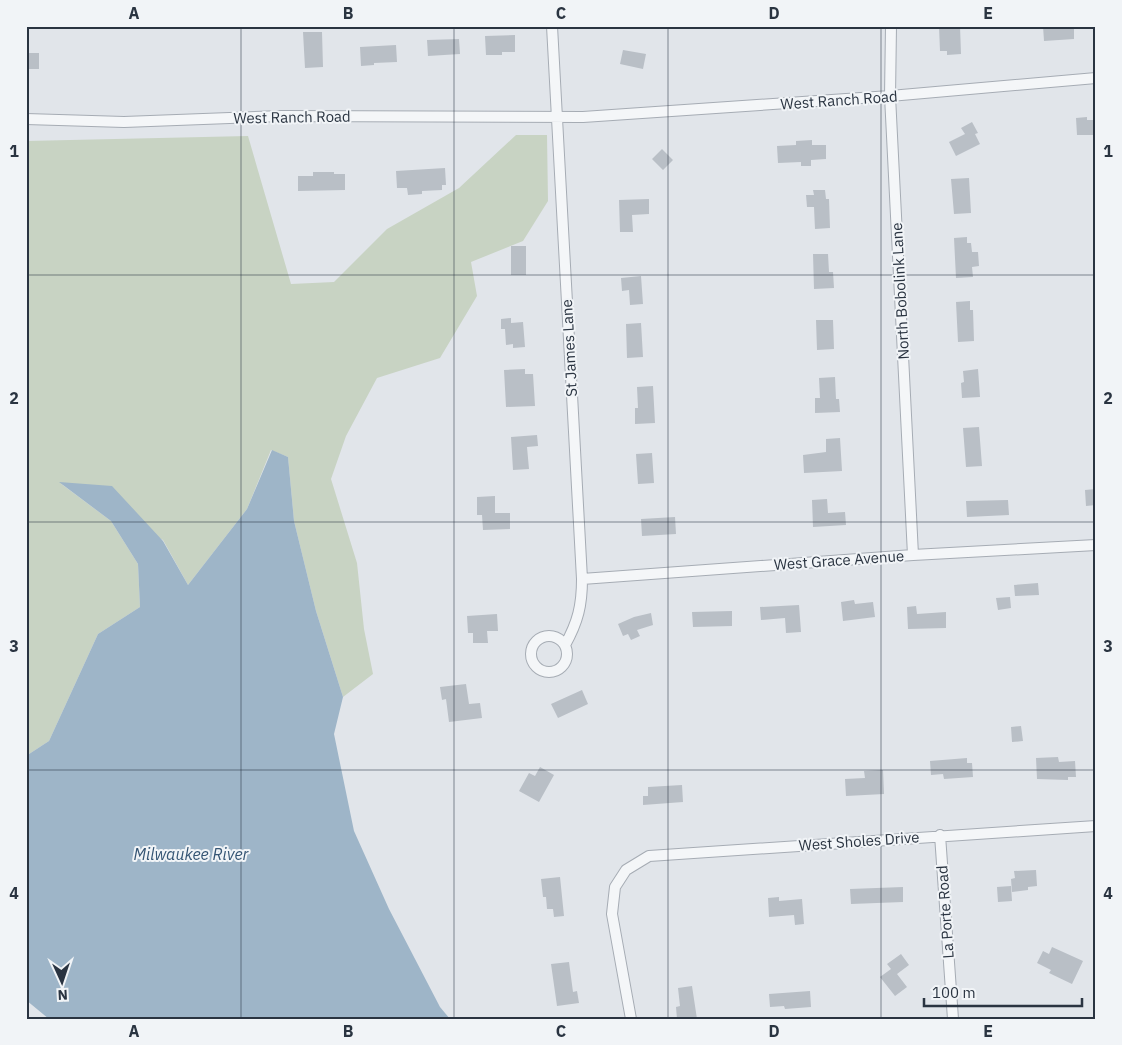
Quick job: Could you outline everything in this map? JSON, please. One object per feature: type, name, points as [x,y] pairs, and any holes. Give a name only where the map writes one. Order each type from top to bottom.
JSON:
[{"type":"street","name":"St James Lane","points":[[552,26],[582,578],[582,594],[578,619],[565,645]]},
{"type":"street","name":"North Bobolink Lane","points":[[891,26],[890,96],[913,555]]},
{"type":"street","name":"West Ranch Road","points":[[26,119],[124,122],[282,116],[583,117],[890,96],[1096,78]]},
{"type":"street","name":"West Grace Avenue","points":[[582,578],[913,555],[1096,545]]},
{"type":"street","name":"West Sholes Drive","points":[[631,1019],[612,914],[615,887],[626,870],[649,856],[1096,826]]},
{"type":"street","name":"La Porte Road","points":[[940,835],[953,1019]]},
{"type":"green space","points":[[516,135],[547,135],[548,201],[523,241],[471,262],[477,296],[440,358],[377,378],[346,436],[331,479],[357,563],[364,629],[373,674],[343,697],[316,611],[294,521],[288,457],[271,450],[247,509],[188,585],[163,540],[60,483],[111,521],[138,564],[140,607],[98,634],[49,741],[26,756],[26,141],[248,136],[291,284],[334,282],[387,229],[459,188]]},
{"type":"water","name":"Milwaukee River","points":[[272,450],[288,457],[294,521],[316,611],[343,697],[334,734],[354,831],[389,909],[440,1007],[450,1019],[49,1019],[26,1000],[26,756],[49,741],[98,634],[140,607],[138,564],[111,521],[59,482],[112,486],[163,541],[188,585],[247,509]]},
{"type":"building","points":[[939,26],[960,26],[961,54],[947,55],[947,51],[940,51]]},
{"type":"building","points":[[1043,26],[1074,26],[1074,39],[1044,41]]},
{"type":"building","points":[[303,32],[322,32],[323,67],[305,68]]},
{"type":"building","points":[[515,35],[515,52],[502,52],[502,55],[486,55],[485,36]]},
{"type":"building","points":[[459,39],[460,54],[428,56],[427,40]]},
{"type":"building","points":[[396,45],[397,62],[374,63],[374,65],[361,66],[360,47]]},
{"type":"building","points":[[623,50],[646,54],[643,69],[620,64]]},
{"type":"building","points":[[26,53],[39,53],[39,69],[26,69]]},
{"type":"building","points":[[1087,117],[1087,120],[1096,120],[1096,135],[1077,135],[1076,118]]},
{"type":"building","points":[[972,122],[978,133],[975,134],[980,144],[956,156],[949,142],[965,134],[961,128]]},
{"type":"building","points":[[812,140],[812,145],[826,145],[826,159],[811,160],[811,166],[801,166],[801,162],[778,163],[777,146],[796,145],[796,141]]},
{"type":"building","points":[[662,149],[673,160],[663,170],[652,159]]},
{"type":"building","points":[[445,168],[446,185],[442,185],[442,190],[422,191],[422,194],[408,195],[407,188],[397,188],[396,171]]},
{"type":"building","points":[[313,172],[345,174],[345,190],[298,191],[298,176],[313,176]]},
{"type":"building","points":[[969,178],[971,213],[954,214],[951,179]]},
{"type":"building","points":[[813,190],[825,190],[826,199],[829,199],[830,228],[815,229],[814,207],[807,207],[806,195],[814,195]]},
{"type":"building","points":[[649,199],[649,214],[632,215],[633,232],[620,232],[619,200]]},
{"type":"building","points":[[967,237],[967,243],[971,243],[972,252],[978,252],[979,266],[972,267],[973,277],[956,278],[954,238]]},
{"type":"building","points":[[511,246],[526,246],[526,275],[511,275]]},
{"type":"building","points":[[813,254],[828,254],[829,272],[833,272],[834,288],[814,289]]},
{"type":"building","points":[[641,276],[643,304],[630,305],[629,290],[622,291],[621,278]]},
{"type":"building","points":[[970,301],[970,310],[973,310],[974,341],[958,342],[956,302]]},
{"type":"building","points":[[511,318],[511,323],[523,322],[525,347],[513,348],[513,344],[506,345],[505,329],[501,329],[501,319]]},
{"type":"building","points":[[816,320],[833,320],[834,349],[817,350]]},
{"type":"building","points":[[641,323],[643,357],[627,358],[626,324]]},
{"type":"building","points":[[525,369],[525,374],[533,374],[535,406],[506,407],[504,370]]},
{"type":"building","points":[[978,369],[980,397],[962,398],[961,383],[964,382],[963,371]]},
{"type":"building","points":[[835,377],[836,399],[839,399],[840,412],[815,413],[815,398],[820,398],[819,378]]},
{"type":"building","points":[[653,386],[655,423],[635,424],[635,408],[638,408],[637,387]]},
{"type":"building","points":[[979,427],[982,466],[966,467],[963,428]]},
{"type":"building","points":[[537,435],[538,446],[527,447],[529,469],[513,470],[511,437]]},
{"type":"building","points":[[840,438],[842,471],[804,473],[803,455],[826,452],[826,439]]},
{"type":"building","points":[[652,453],[654,483],[638,484],[636,454]]},
{"type":"building","points":[[1096,489],[1096,505],[1086,506],[1085,490]]},
{"type":"building","points":[[495,496],[495,513],[510,513],[510,529],[483,530],[482,515],[477,515],[477,497]]},
{"type":"building","points":[[827,499],[828,513],[845,512],[846,525],[813,527],[812,500]]},
{"type":"building","points":[[1008,500],[1009,515],[967,517],[966,501]]},
{"type":"building","points":[[675,517],[676,534],[642,536],[641,519]]},
{"type":"building","points":[[1038,583],[1039,595],[1015,596],[1014,585]]},
{"type":"building","points":[[1010,597],[1011,608],[998,610],[996,598]]},
{"type":"building","points":[[854,600],[855,604],[873,602],[875,617],[843,621],[841,602]]},
{"type":"building","points":[[799,605],[801,632],[786,633],[785,618],[761,620],[760,607]]},
{"type":"building","points":[[916,606],[917,614],[946,612],[946,628],[908,629],[907,607]]},
{"type":"building","points":[[732,611],[732,626],[693,627],[692,612]]},
{"type":"building","points":[[651,613],[653,625],[637,630],[640,636],[631,640],[628,634],[623,636],[618,624],[634,617]]},
{"type":"building","points":[[497,614],[498,631],[487,631],[488,643],[473,643],[473,633],[468,633],[467,616]]},
{"type":"building","points":[[466,684],[469,704],[480,703],[482,718],[449,722],[446,699],[442,700],[440,687]]},
{"type":"building","points":[[582,690],[588,704],[558,718],[551,704]]},
{"type":"building","points":[[1021,726],[1023,741],[1012,742],[1011,727]]},
{"type":"building","points":[[1058,757],[1059,762],[1075,761],[1076,777],[1068,777],[1068,780],[1037,779],[1036,758]]},
{"type":"building","points":[[967,758],[967,763],[972,763],[973,777],[944,779],[943,774],[931,775],[930,761]]},
{"type":"building","points":[[540,767],[554,775],[539,802],[519,791],[529,773],[535,776]]},
{"type":"building","points":[[883,770],[884,794],[846,796],[845,779],[865,778],[864,771]]},
{"type":"building","points":[[682,785],[683,802],[643,805],[643,796],[648,796],[648,787]]},
{"type":"building","points":[[1036,870],[1037,886],[1028,887],[1028,890],[1012,892],[1011,879],[1015,878],[1014,871]]},
{"type":"building","points":[[560,877],[564,916],[554,917],[553,909],[547,909],[546,897],[543,897],[541,879]]},
{"type":"building","points":[[1011,886],[1012,901],[998,902],[997,887]]},
{"type":"building","points":[[903,887],[903,902],[851,904],[850,889]]},
{"type":"building","points":[[779,897],[779,901],[802,899],[804,924],[795,925],[794,915],[769,917],[768,898]]},
{"type":"building","points":[[1052,947],[1083,961],[1072,984],[1049,973],[1051,970],[1037,963],[1043,951],[1049,954]]},
{"type":"building","points":[[901,954],[909,965],[897,974],[907,987],[895,996],[880,977],[891,969],[887,964]]},
{"type":"building","points":[[569,962],[573,992],[577,991],[579,1003],[557,1006],[551,964]]},
{"type":"building","points":[[692,986],[697,1019],[677,1019],[676,1007],[680,1006],[678,988]]},
{"type":"building","points":[[810,991],[811,1007],[785,1009],[784,1006],[770,1007],[769,994]]}]
